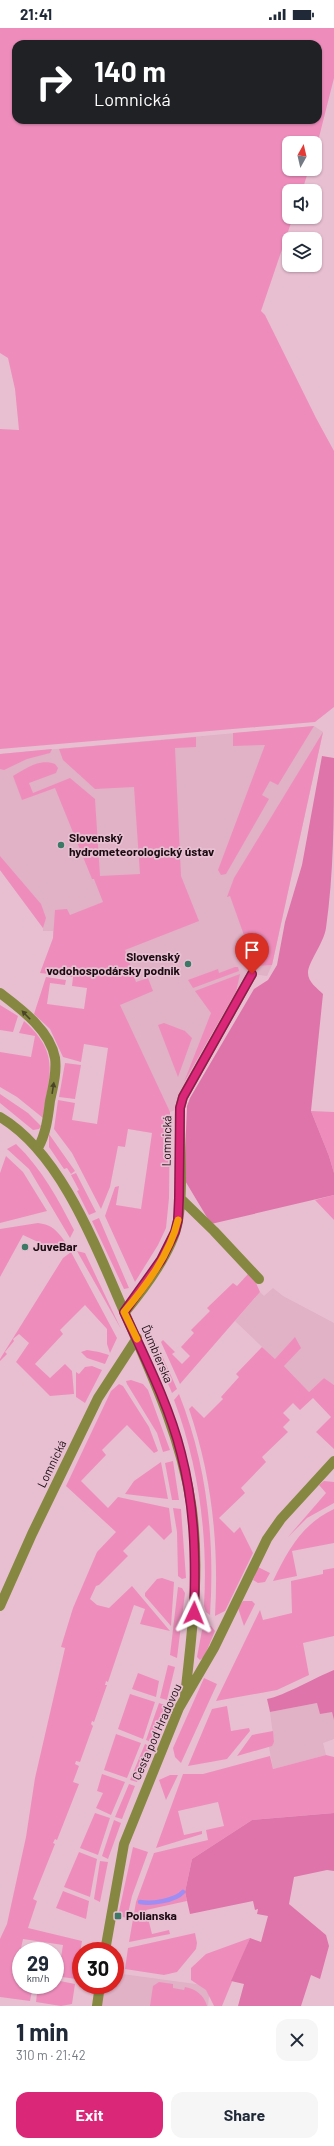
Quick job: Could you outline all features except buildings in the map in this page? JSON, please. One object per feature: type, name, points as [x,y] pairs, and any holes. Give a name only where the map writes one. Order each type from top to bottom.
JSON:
[{"type":"street","name":"Lomnická","points":[[124,1312],[137,1297],[170,1245],[178,1220],[180,1108],[182,1101],[252,974]]},
{"type":"street","points":[[0,993],[20,1008],[44,1033],[53,1052],[55,1072],[46,1126],[38,1148]]},
{"type":"street","name":"Ďumbierska","points":[[0,1117],[15,1127],[38,1148],[84,1221],[137,1338],[169,1416],[181,1453],[191,1504],[196,1561],[194,1613],[185,1696]]},
{"type":"street","points":[[179,1198],[214,1231],[259,1280]]},
{"type":"street","name":"Lomnická","points":[[0,1606],[29,1541],[98,1398],[137,1338]]},
{"type":"street","name":"Cesta pod Hradovou","points":[[107,1942],[124,1844],[185,1696],[214,1648],[267,1539],[281,1519],[333,1464]]},
{"type":"street","points":[[97,2006],[99,1994]]},
{"type":"shaded area","points":[[0,28],[334,28],[334,78],[319,136],[282,136],[282,176],[307,176],[304,184],[282,184],[282,224],[291,224],[288,232],[282,232],[282,249],[261,311],[265,315],[334,451],[334,707],[315,722],[0,749],[0,429],[19,430],[15,389],[8,358],[0,353]]},
{"type":"shaded area","points":[[314,726],[323,732],[272,965],[267,976],[252,974],[180,1108],[170,1112],[110,1015],[53,938],[53,931],[43,931],[43,928],[0,870],[0,754]]},
{"type":"shaded area","points":[[314,726],[278,785],[270,781],[262,795],[269,799],[226,874],[221,875],[218,870],[265,745],[233,746],[233,733]]},
{"type":"shaded area","points":[[323,732],[272,965],[255,966],[230,896],[227,897],[234,878]]},
{"type":"shaded area","points":[[196,737],[196,747],[175,748],[181,876],[199,921],[125,950],[136,982],[148,978],[153,991],[120,1005],[170,1112],[169,1198],[166,1228],[158,1245],[135,1282],[105,1216],[115,1187],[119,1186],[116,1205],[141,1209],[152,1133],[128,1129],[125,1147],[118,1146],[110,1187],[101,1209],[72,1153],[54,1129],[58,1100],[75,1103],[72,1120],[97,1124],[108,1048],[84,1044],[81,1062],[63,1057],[50,1029],[34,1014],[46,977],[66,980],[65,985],[50,983],[47,1004],[84,1009],[87,988],[72,986],[73,977],[40,973],[53,938],[55,910],[67,909],[70,915],[103,902],[94,879],[92,879],[55,788],[22,800],[13,776],[38,763],[44,762],[55,764],[58,768],[56,773],[29,783],[33,793],[70,778],[95,799],[100,876],[140,874],[134,787],[95,789],[63,760],[59,749]]},
{"type":"shaded area","points":[[52,749],[50,753],[27,759],[4,770],[0,769],[0,754]]},
{"type":"shaded area","points":[[322,756],[334,758],[333,843],[331,886],[325,934],[311,963],[308,973],[311,982],[323,994],[311,1111],[329,1156],[334,1173],[334,1195],[211,1224],[184,1179],[187,1106],[190,1098],[254,989],[268,980],[277,965],[285,922],[302,865]]},
{"type":"shaded area","points":[[0,856],[41,904],[46,918],[43,928],[0,870]]},
{"type":"shaded area","points":[[238,967],[239,971],[193,988],[188,980],[218,969],[219,973]]},
{"type":"shaded area","points":[[240,974],[236,992],[184,1082],[211,1013],[195,991]]},
{"type":"shaded area","points":[[0,1005],[18,1016],[13,1032],[0,1030]]},
{"type":"shaded area","points":[[24,1021],[44,1044],[48,1055],[50,1066],[43,1118],[17,1097],[0,1087],[0,1052],[31,1057],[35,1036],[19,1033]]},
{"type":"shaded area","points":[[164,1023],[185,1031],[192,1038],[178,1077],[158,1025]]},
{"type":"shaded area","points":[[65,1063],[81,1065],[75,1099],[59,1097]]},
{"type":"shaded area","points":[[0,1094],[28,1113],[41,1126],[39,1129],[33,1130],[0,1103]]},
{"type":"shaded area","points":[[311,1111],[334,1112],[334,1173],[329,1156]]},
{"type":"shaded area","points":[[49,1134],[75,1171],[71,1174],[67,1168],[64,1169],[49,1147]]},
{"type":"shaded area","points":[[16,1144],[42,1174],[55,1196],[74,1230],[70,1238],[29,1169],[7,1149]]},
{"type":"shaded area","points":[[6,1156],[23,1172],[47,1211],[0,1223],[0,1173]]},
{"type":"shaded area","points":[[76,1173],[96,1212],[89,1215],[71,1175]]},
{"type":"shaded area","points":[[334,1195],[334,1220],[315,1200]]},
{"type":"shaded area","points":[[99,1218],[129,1288],[124,1289],[92,1221]]},
{"type":"shaded area","points":[[38,1223],[47,1225],[54,1229],[66,1243],[55,1250],[23,1235],[0,1277],[0,1229]]},
{"type":"shaded area","points":[[77,1251],[85,1253],[121,1329]]},
{"type":"shaded area","points":[[71,1252],[117,1338],[110,1353],[107,1344],[107,1329],[85,1305],[60,1330],[63,1334],[35,1364],[50,1378],[65,1364],[72,1371],[74,1394],[50,1396],[16,1362],[29,1343],[19,1334],[13,1339],[14,1341],[5,1352],[7,1354],[0,1361],[0,1359],[63,1258]]},
{"type":"shaded area","points":[[248,1274],[256,1283],[260,1292],[180,1384],[161,1342],[163,1340],[175,1352],[172,1354],[182,1364],[190,1356],[181,1347],[194,1333],[191,1330],[210,1311],[207,1308],[233,1283],[237,1286]]},
{"type":"shaded area","points":[[273,1288],[283,1296],[334,1323],[334,1385],[324,1378],[309,1392],[284,1366],[235,1321],[260,1292],[264,1296]]},
{"type":"shaded area","points":[[295,1337],[301,1348],[284,1366],[309,1392],[324,1378],[334,1385],[334,1449],[316,1432],[331,1417],[313,1398],[300,1410],[293,1403],[283,1413],[290,1420],[283,1427],[288,1432],[262,1457],[266,1462],[241,1488],[245,1493],[219,1518],[234,1533],[240,1527],[253,1553],[225,1611],[215,1616],[216,1563],[212,1511],[203,1460],[189,1409],[192,1406],[204,1418],[223,1399],[221,1397],[239,1377],[236,1374],[262,1347],[275,1359]]},
{"type":"shaded area","points":[[155,1340],[177,1389],[172,1393],[151,1344]]},
{"type":"shaded area","points":[[87,1350],[109,1355],[105,1364],[87,1358],[81,1352]]},
{"type":"shaded area","points":[[92,1366],[102,1370],[85,1403],[76,1397],[76,1372],[79,1374],[85,1367]]},
{"type":"shaded area","points":[[131,1380],[143,1384],[148,1390],[170,1450],[163,1452],[157,1433],[127,1384],[126,1381]]},
{"type":"shaded area","points":[[119,1384],[123,1386],[149,1427],[158,1451],[154,1453],[127,1425],[102,1450],[106,1455],[81,1481],[108,1508],[118,1497],[169,1508],[172,1532],[164,1540],[149,1525],[123,1551],[128,1556],[99,1585],[96,1586],[90,1599],[97,1605],[109,1608],[132,1586],[170,1631],[140,1624],[145,1609],[134,1605],[108,1682],[106,1681],[105,1685],[107,1685],[94,1722],[92,1721],[91,1724],[93,1726],[80,1762],[76,1761],[75,1764],[79,1766],[73,1782],[79,1784],[57,1840],[55,1839],[53,1843],[55,1844],[33,1899],[37,1901],[28,1928],[82,1941],[72,1942],[72,1978],[64,1977],[64,1942],[43,1942],[23,1939],[22,1942],[12,1942],[12,1994],[31,1994],[30,2001],[0,1997],[0,1939],[7,1924],[26,1837],[35,1778],[65,1648],[61,1647],[73,1608],[97,1552],[116,1532],[66,1486],[111,1391]]},
{"type":"shaded area","points":[[179,1394],[189,1421],[196,1448],[207,1503],[211,1559],[210,1615],[206,1612],[204,1606],[205,1554],[200,1502],[190,1450],[174,1400]]},
{"type":"shaded area","points":[[173,1461],[179,1500],[172,1500],[165,1463]]},
{"type":"shaded area","points":[[161,1462],[168,1499],[125,1494],[134,1481]]},
{"type":"shaded area","points":[[324,1481],[334,1482],[334,1503],[307,1518],[288,1537],[326,1493],[319,1485]]},
{"type":"shaded area","points":[[173,1508],[181,1509],[186,1578],[182,1579],[178,1576],[177,1532]]},
{"type":"shaded area","points":[[334,1509],[334,1543],[292,1551],[297,1576],[273,1581],[284,1559],[297,1539],[313,1522]]},
{"type":"shaded area","points":[[258,1567],[270,1573],[265,1582],[258,1583],[253,1580]]},
{"type":"shaded area","points":[[334,1568],[334,1636],[303,1643],[309,1675],[277,1690],[216,1701],[260,1610],[263,1620],[292,1613],[291,1581],[323,1574],[323,1570]]},
{"type":"shaded area","points":[[162,1578],[174,1582],[171,1626],[145,1596],[145,1593],[157,1579]]},
{"type":"shaded area","points":[[178,1587],[182,1588],[185,1593],[177,1658],[170,1655]]},
{"type":"shaded area","points":[[243,1601],[252,1601],[255,1604],[244,1626],[238,1608]]},
{"type":"shaded area","points":[[207,1625],[211,1626],[215,1631],[204,1657],[200,1660],[197,1657],[202,1630]]},
{"type":"shaded area","points":[[168,1665],[175,1667],[167,1700],[160,1698]]},
{"type":"shaded area","points":[[334,1670],[334,1720],[332,1712],[320,1714],[317,1703],[270,1712],[267,1699],[282,1694]]},
{"type":"shaded area","points":[[138,1673],[159,1681],[156,1697],[132,1689]]},
{"type":"shaded area","points":[[204,1678],[217,1684],[181,1763],[175,1757],[173,1748]]},
{"type":"shaded area","points":[[130,1694],[155,1702],[143,1739],[118,1729]]},
{"type":"shaded area","points":[[159,1703],[165,1705],[153,1743],[146,1740]]},
{"type":"shaded area","points":[[317,1703],[332,1712],[334,1720],[334,1739],[323,1743],[326,1755],[273,1769],[269,1747],[274,1742],[270,1712]]},
{"type":"shaded area","points":[[227,1706],[231,1731],[249,1728],[250,1731],[227,1759],[188,1766],[212,1709]]},
{"type":"shaded area","points":[[273,1731],[274,1742],[272,1746],[237,1756],[252,1735]]},
{"type":"shaded area","points":[[116,1734],[141,1743],[127,1778],[104,1770]]},
{"type":"shaded area","points":[[145,1744],[151,1747],[137,1782],[130,1780]]},
{"type":"shaded area","points":[[326,1755],[334,1757],[334,1813],[252,1820],[192,1859],[185,1892],[187,1901],[146,1910],[152,1934],[169,1930],[170,1934],[129,1942],[136,1902],[154,1853],[208,1840],[206,1830],[224,1826],[218,1802],[178,1811],[184,1835],[202,1831],[202,1834],[156,1848],[183,1774],[203,1774],[270,1756],[273,1769]]},
{"type":"shaded area","points":[[102,1774],[125,1782],[111,1815],[96,1808],[103,1793],[97,1791]]},
{"type":"shaded area","points":[[170,1775],[178,1775],[166,1800],[159,1780]]},
{"type":"shaded area","points":[[129,1784],[135,1786],[122,1819],[115,1817]]},
{"type":"shaded area","points":[[95,1813],[110,1818],[98,1855],[80,1848]]},
{"type":"shaded area","points":[[334,1813],[334,1871],[327,1870],[294,1877],[289,1904],[326,1935],[329,1946],[320,1979],[311,1975],[301,2006],[238,2006],[244,1984],[231,1981],[250,1938],[261,1942],[268,1916],[257,1914],[258,1909],[255,1910],[253,1901],[190,1914],[185,1892],[192,1859],[252,1820]]},
{"type":"shaded area","points":[[114,1820],[121,1823],[108,1859],[102,1856]]},
{"type":"shaded area","points":[[133,1847],[148,1852],[132,1896],[127,1918],[118,1916]]},
{"type":"shaded area","points":[[79,1852],[97,1859],[90,1897],[64,1887]]},
{"type":"shaded area","points":[[100,1861],[108,1862],[100,1902],[94,1899]]},
{"type":"shaded area","points":[[63,1891],[89,1901],[86,1919],[56,1908]]},
{"type":"shaded area","points":[[195,1933],[197,1943],[196,1949],[177,1972],[164,1975],[125,1969],[128,1948]]},
{"type":"shaded area","points":[[250,1938],[222,2006],[214,2006],[206,1990],[191,1980],[191,1968],[206,1954]]},
{"type":"shaded area","points":[[124,1974],[210,1986],[208,2006],[97,2006],[99,1994],[124,1994]]},
{"type":"shaded area","points":[[64,1982],[72,1983],[72,1994],[74,1994],[72,2004],[61,2006],[36,2002],[37,1994],[64,1994]]},
{"type":"shaded area","points":[[159,1982],[173,1984],[173,1988],[184,1990],[185,1987],[193,1989],[202,1996],[207,2006],[150,2006],[153,1986]]},
{"type":"waterway","points":[[140,1902],[150,1903],[169,1900],[183,1892]]},
{"type":"slow traffic","points":[[137,1339],[124,1312],[137,1297],[170,1245],[178,1220]]},
{"type":"place","name":"Slovenský hydrometeorologický ústav","points":[[61,845]]},
{"type":"place","name":"Slovenský vodohospodársky podnik","points":[[188,964]]},
{"type":"place","name":"JuveBar","points":[[25,1247]]},
{"type":"place","name":"Polianska","points":[[118,1916]]},
{"type":"route","points":[[194,1613],[196,1561],[194,1533],[191,1504],[181,1453],[169,1416],[137,1338],[124,1312],[137,1297],[161,1260],[170,1245],[175,1232],[178,1220],[179,1198],[180,1108],[183,1097],[252,974]]}]
